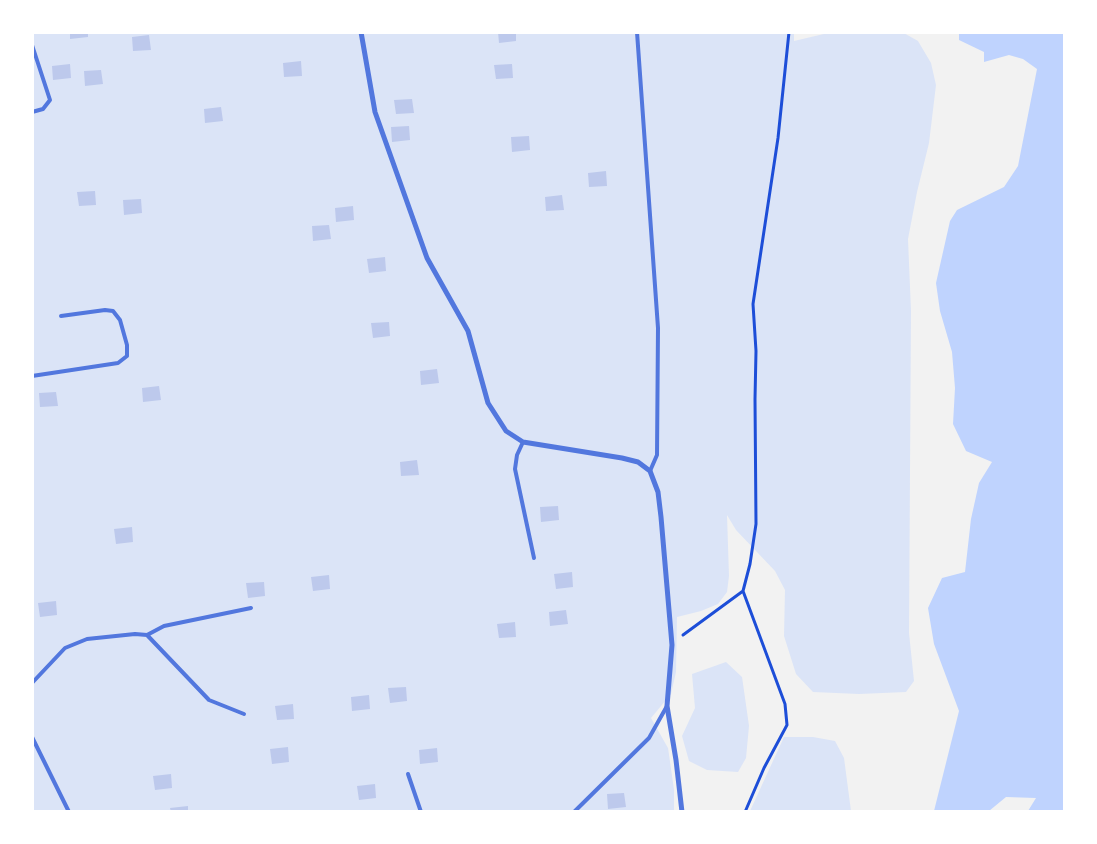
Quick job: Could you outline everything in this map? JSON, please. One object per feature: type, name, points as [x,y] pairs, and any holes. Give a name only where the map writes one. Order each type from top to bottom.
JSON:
[{"type":"street","points":[[361,32],[376,112],[427,258],[468,331],[488,403],[506,431],[523,442],[622,458],[638,462],[650,471],[658,492],[672,645],[667,706],[682,812]]},
{"type":"lane","points":[[638,32],[658,328],[657,455],[650,471]]},
{"type":"lane","points":[[32,45],[50,100],[43,109],[32,112]]},
{"type":"lane","points":[[32,376],[118,363],[126,356],[127,345],[120,320],[114,311],[105,310],[61,316]]},
{"type":"lane","points":[[523,442],[517,455],[515,469],[534,558]]},
{"type":"lane","points":[[32,683],[64,648],[87,639],[135,634],[147,635],[164,626],[251,608]]},
{"type":"lane","points":[[147,635],[209,700],[244,714]]},
{"type":"lane","points":[[574,812],[649,738],[667,706]]},
{"type":"lane","points":[[32,737],[68,812]]},
{"type":"lane","points":[[32,751],[38,748]]},
{"type":"lane","points":[[408,774],[421,812]]},
{"type":"path","points":[[746,812],[764,768],[787,725],[785,704],[743,591],[750,564],[756,524],[756,351],[753,304],[778,138],[789,32]]},
{"type":"path","points":[[672,645],[694,625],[743,591]]},
{"type":"shaded area","points":[[794,32],[794,41],[828,33],[902,32],[918,41],[931,63],[936,85],[929,143],[908,239],[911,311],[909,633],[914,681],[906,692],[859,694],[813,692],[796,674],[784,636],[785,590],[775,571],[736,530],[727,515],[729,576],[727,592],[718,604],[701,611],[677,617],[676,672],[671,694],[651,718],[668,748],[674,790],[674,811],[33,811],[32,33]]},
{"type":"shaded area","points":[[726,662],[742,677],[749,726],[746,758],[738,772],[707,770],[689,761],[682,736],[695,708],[692,674]]},
{"type":"shaded area","points":[[784,737],[813,737],[835,741],[844,758],[851,811],[750,811]]},
{"type":"water","points":[[959,33],[1064,33],[1064,811],[1028,811],[1036,798],[1006,797],[989,811],[934,811],[959,711],[934,644],[928,608],[942,578],[965,572],[971,519],[979,483],[992,462],[966,451],[953,424],[955,388],[952,352],[940,311],[936,283],[950,221],[957,210],[1004,187],[1018,166],[1037,69],[1023,59],[1009,55],[984,62],[984,52],[959,40]]},
{"type":"building","points":[[70,32],[88,32],[88,37],[70,39]]},
{"type":"building","points":[[498,32],[516,32],[516,41],[499,43]]},
{"type":"building","points":[[149,35],[151,50],[133,51],[132,37]]},
{"type":"building","points":[[301,61],[302,76],[284,77],[283,63]]},
{"type":"building","points":[[70,64],[71,78],[53,80],[52,66]]},
{"type":"building","points":[[512,64],[513,78],[496,79],[494,65]]},
{"type":"building","points":[[101,70],[103,84],[85,86],[84,71]]},
{"type":"building","points":[[412,99],[414,113],[396,114],[394,100]]},
{"type":"building","points":[[221,107],[223,121],[205,123],[204,109]]},
{"type":"building","points":[[409,126],[410,140],[392,142],[391,127]]},
{"type":"building","points":[[529,136],[530,150],[512,152],[511,137]]},
{"type":"building","points":[[606,171],[607,186],[589,187],[588,173]]},
{"type":"building","points":[[95,191],[96,205],[79,206],[77,192]]},
{"type":"building","points":[[562,195],[564,210],[546,211],[545,197]]},
{"type":"building","points":[[141,199],[142,213],[124,215],[123,200]]},
{"type":"building","points":[[353,206],[354,220],[336,222],[335,208]]},
{"type":"building","points":[[329,225],[331,239],[313,241],[312,226]]},
{"type":"building","points":[[385,257],[386,271],[369,273],[367,259]]},
{"type":"building","points":[[389,322],[390,336],[373,338],[371,323]]},
{"type":"building","points":[[437,369],[439,383],[421,385],[420,371]]},
{"type":"building","points":[[159,386],[161,400],[143,402],[142,388]]},
{"type":"building","points":[[56,392],[58,406],[40,407],[39,393]]},
{"type":"building","points":[[417,460],[419,475],[401,476],[400,462]]},
{"type":"building","points":[[558,506],[559,520],[541,522],[540,507]]},
{"type":"building","points":[[132,527],[133,542],[116,544],[114,529]]},
{"type":"building","points":[[572,572],[573,587],[556,589],[554,574]]},
{"type":"building","points":[[329,575],[330,589],[313,591],[311,577]]},
{"type":"building","points":[[264,582],[265,596],[248,598],[246,583]]},
{"type":"building","points":[[56,601],[57,615],[40,617],[38,603]]},
{"type":"building","points":[[566,610],[568,624],[550,626],[549,612]]},
{"type":"building","points":[[515,622],[516,637],[499,638],[497,624]]},
{"type":"building","points":[[406,687],[407,701],[390,703],[388,688]]},
{"type":"building","points":[[369,695],[370,709],[352,711],[351,697]]},
{"type":"building","points":[[293,704],[294,719],[277,720],[275,706]]},
{"type":"building","points":[[288,747],[289,762],[272,764],[270,749]]},
{"type":"building","points":[[437,748],[438,762],[420,764],[419,750]]},
{"type":"building","points":[[171,774],[172,788],[155,790],[153,776]]},
{"type":"building","points":[[375,784],[376,798],[359,800],[357,786]]},
{"type":"building","points":[[624,793],[626,807],[608,809],[607,794]]},
{"type":"building","points":[[188,806],[188,812],[171,812],[170,808]]}]
